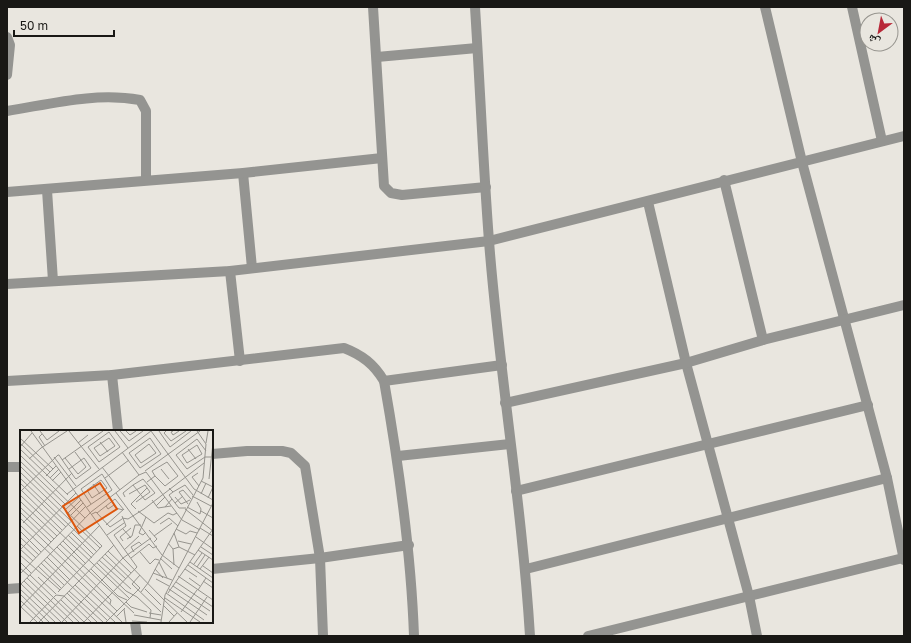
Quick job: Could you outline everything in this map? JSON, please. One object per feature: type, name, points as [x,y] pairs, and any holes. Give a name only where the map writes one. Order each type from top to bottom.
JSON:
[{"type":"street","points":[[373,7],[384,186],[391,193],[402,195],[486,187]]},
{"type":"street","points":[[475,7],[489,241],[505,403],[526,568],[530,636]]},
{"type":"street","points":[[588,636],[904,559],[887,478],[802,162],[765,7]]},
{"type":"street","points":[[852,7],[882,141]]},
{"type":"street","points":[[7,37],[10,45],[7,75]]},
{"type":"street","points":[[377,57],[477,48]]},
{"type":"street","points":[[7,110],[74,99],[124,97],[140,100],[146,111],[146,180]]},
{"type":"street","points":[[7,284],[53,280],[230,271],[489,241],[648,202],[724,180],[904,136]]},
{"type":"street","points":[[7,192],[47,190],[146,180],[243,173],[382,158]]},
{"type":"street","points":[[243,173],[252,268]]},
{"type":"street","points":[[724,180],[762,340]]},
{"type":"street","points":[[47,190],[53,280]]},
{"type":"street","points":[[648,202],[686,363],[749,596],[757,636]]},
{"type":"street","points":[[230,271],[240,361]]},
{"type":"street","points":[[505,403],[686,363],[762,340],[904,305]]},
{"type":"street","points":[[7,381],[112,375],[344,348],[359,354],[371,363],[384,381],[398,456],[409,545],[414,636]]},
{"type":"street","points":[[384,381],[502,365]]},
{"type":"street","points":[[112,375],[118,430]]},
{"type":"street","points":[[516,491],[868,405]]},
{"type":"street","points":[[398,456],[510,444]]},
{"type":"street","points":[[213,454],[247,451],[282,451],[291,453],[305,466],[320,558],[323,636]]},
{"type":"street","points":[[7,468],[20,467]]},
{"type":"street","points":[[526,568],[887,478]]},
{"type":"street","points":[[213,568],[320,558],[409,545]]},
{"type":"street","points":[[7,589],[20,588]]},
{"type":"street","points":[[135,623],[137,636]]}]
